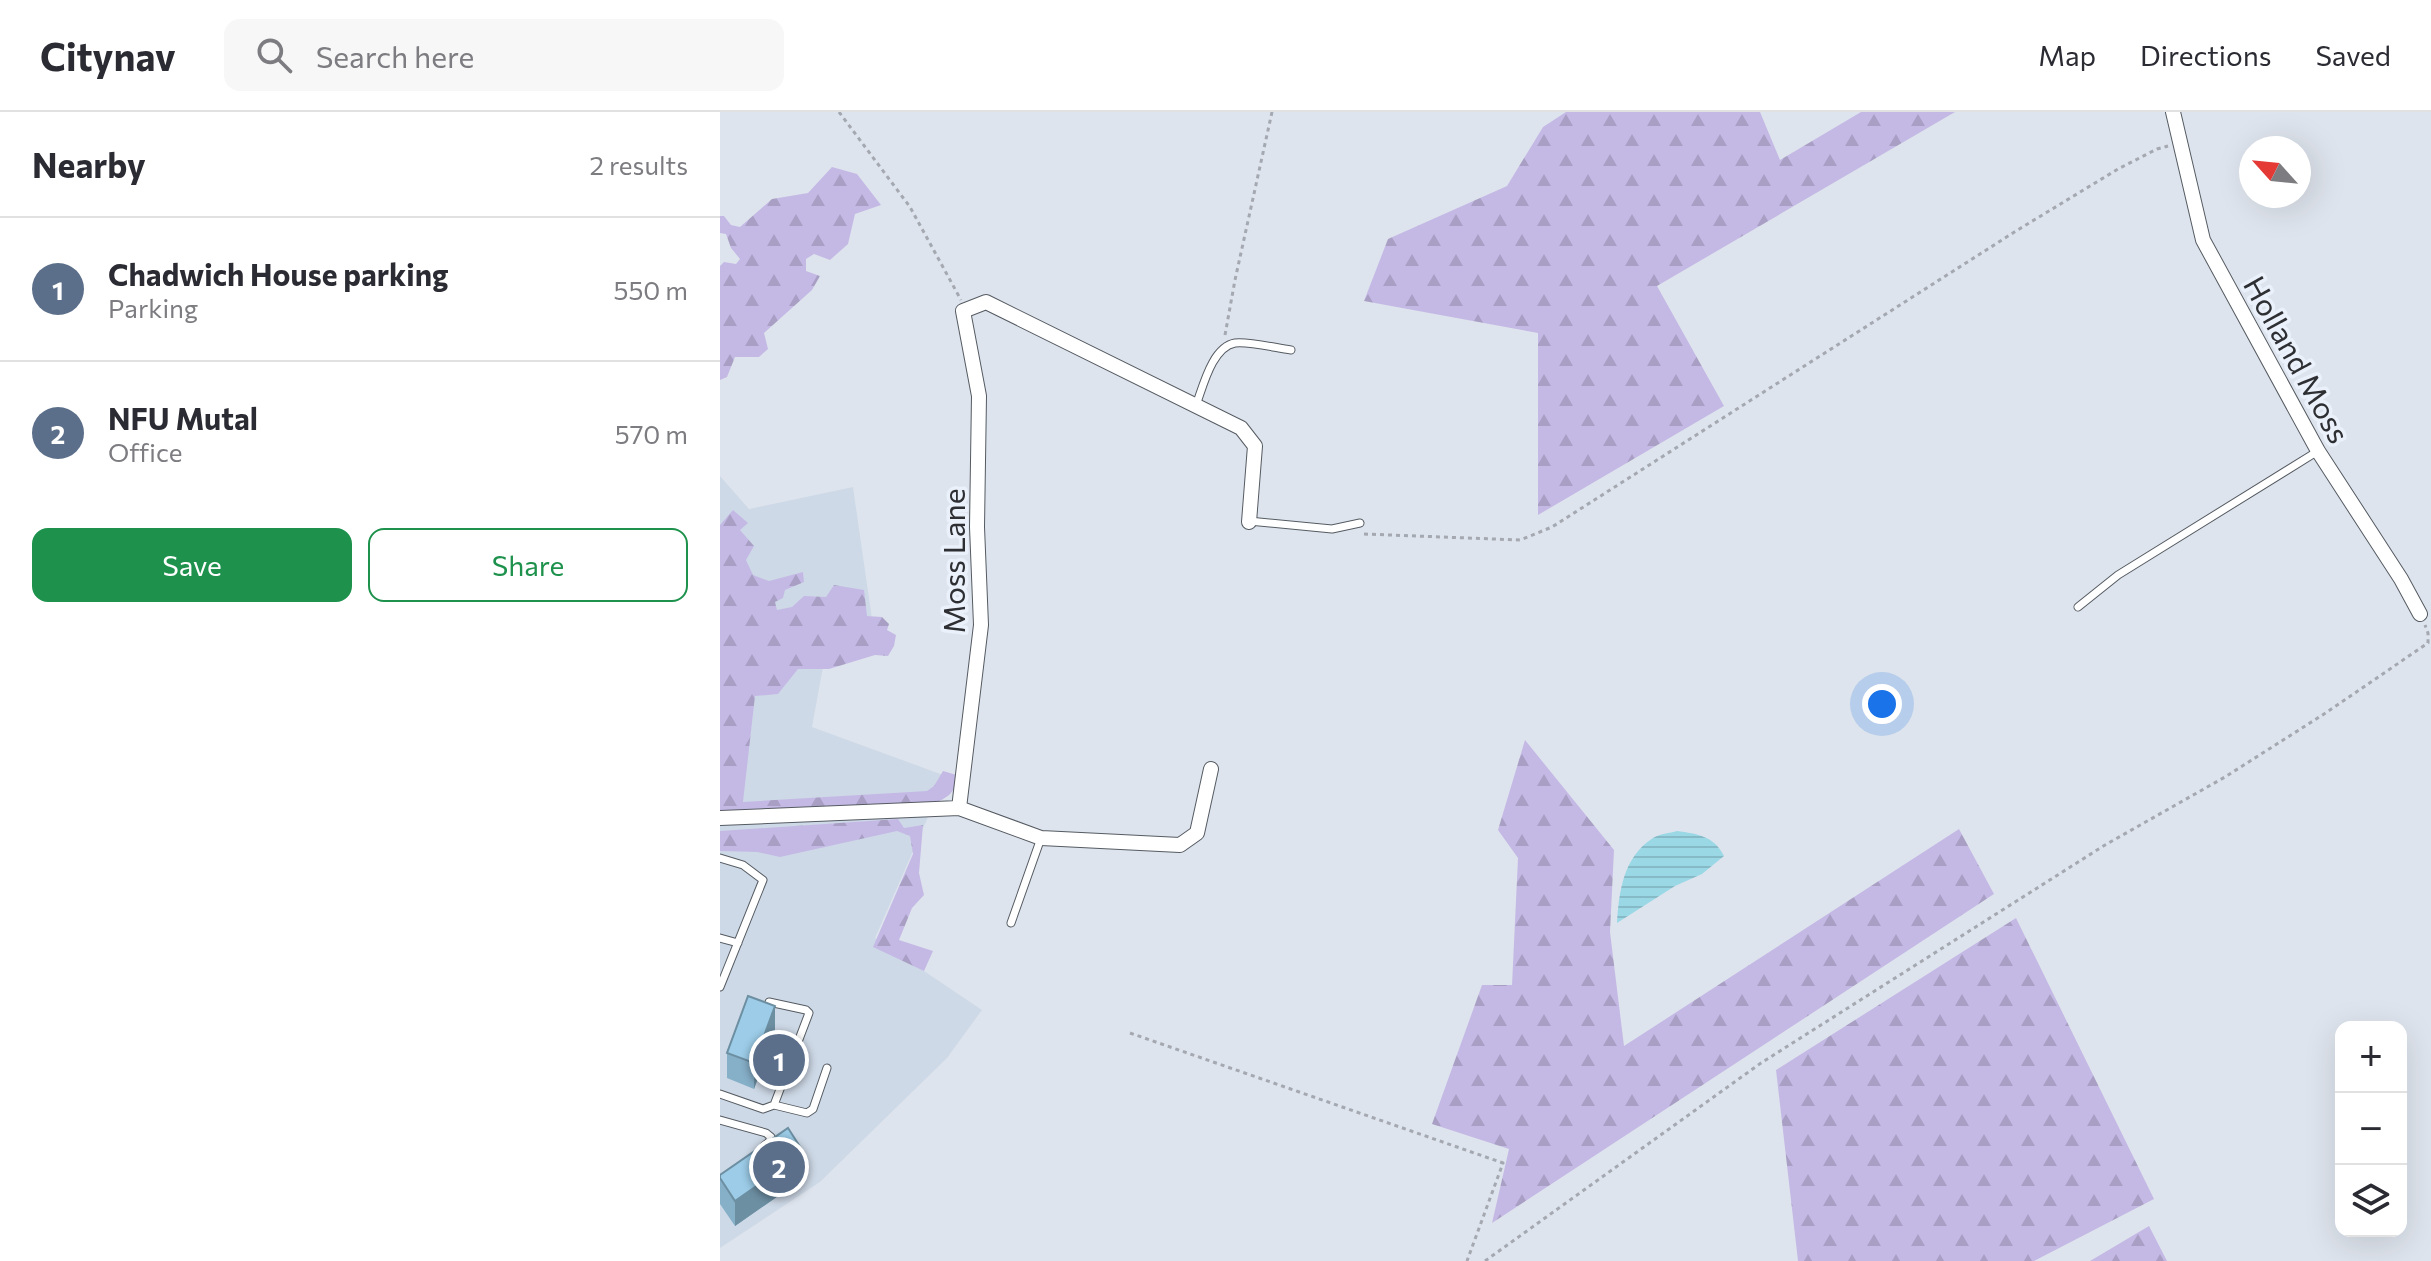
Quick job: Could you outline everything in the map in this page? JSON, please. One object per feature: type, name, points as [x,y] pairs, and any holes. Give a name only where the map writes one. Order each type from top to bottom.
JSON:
[{"type":"street","name":"Holland Moss","points":[[2173,112],[2203,240],[2318,451],[2401,579],[2420,614]]},
{"type":"street","points":[[963,311],[986,302],[1241,428],[1255,446],[1249,522]]},
{"type":"street","name":"Moss Lane","points":[[959,808],[981,625],[977,527],[979,396],[963,311]]},
{"type":"street","points":[[720,818],[959,808],[1041,838],[1180,845],[1197,833],[1211,769]]},
{"type":"lane","points":[[1196,405],[1214,361],[1222,350],[1235,343],[1291,350]]},
{"type":"lane","points":[[2078,607],[2118,575],[2318,451]]},
{"type":"lane","points":[[1249,522],[1332,529],[1360,523]]},
{"type":"lane","points":[[1011,923],[1041,838]]},
{"type":"lane","points":[[720,858],[743,865],[763,880],[720,987]]},
{"type":"lane","points":[[720,938],[738,943]]},
{"type":"lane","points":[[769,1002],[809,1013],[774,1105]]},
{"type":"lane","points":[[720,1094],[763,1109],[774,1105],[807,1113],[813,1109],[827,1068]]},
{"type":"lane","points":[[720,1120],[771,1137],[757,1151]]},
{"type":"path","points":[[839,112],[910,207],[960,294],[963,311]]},
{"type":"path","points":[[1222,350],[1272,112]]},
{"type":"path","points":[[1355,533],[1520,540],[1552,527],[2105,176],[2157,149],[2180,143]]},
{"type":"path","points":[[1485,1261],[1761,1063],[2105,845],[2237,769],[2428,643],[2428,633],[2420,614]]},
{"type":"path","points":[[1130,1033],[1503,1163],[1467,1261]]},
{"type":"shaded area","points":[[720,476],[749,509],[853,487],[876,647],[823,667],[812,727],[946,776],[875,938],[982,1010],[947,1058],[820,1182],[720,1248]]},
{"type":"green space","points":[[1566,112],[1760,112],[1780,160],[1861,112],[1955,112],[1657,286],[1724,406],[1538,515],[1538,333],[1364,301],[1388,239],[1507,186],[1543,127]]},
{"type":"green space","points":[[832,167],[857,174],[881,205],[855,214],[848,244],[830,260],[814,254],[806,259],[806,271],[820,276],[812,290],[764,333],[768,349],[759,357],[735,357],[727,377],[720,380],[720,266],[724,262],[736,264],[740,259],[731,248],[726,234],[720,233],[720,216],[724,216],[731,225],[740,227],[772,199],[808,193]]},
{"type":"green space","points":[[733,510],[748,523],[740,530],[754,546],[746,560],[753,575],[769,581],[803,572],[804,582],[785,590],[783,598],[775,602],[777,610],[792,607],[804,596],[826,597],[834,585],[864,590],[867,616],[882,617],[889,624],[887,630],[896,635],[888,656],[875,655],[829,669],[798,669],[778,694],[755,696],[743,802],[927,791],[943,771],[960,776],[945,798],[929,804],[720,819],[720,525]]},
{"type":"green space","points":[[1525,740],[1614,850],[1610,932],[1624,1046],[1959,829],[1994,894],[1492,1223],[1509,1149],[1432,1124],[1482,985],[1512,985],[1518,858],[1498,830]]},
{"type":"green space","points":[[898,819],[904,828],[923,825],[919,873],[924,895],[912,908],[899,940],[933,951],[924,971],[873,947],[913,854],[910,836],[897,831],[780,857],[757,852],[720,851],[720,831]]},
{"type":"green space","points":[[2016,918],[2154,1199],[2034,1261],[1798,1261],[1776,1070]]},
{"type":"green space","points":[[2149,1226],[2167,1261],[2090,1261]]},
{"type":"water","points":[[1677,831],[1710,840],[1724,856],[1702,874],[1675,886],[1617,923],[1621,887],[1635,855],[1653,838]]},
{"type":"building","points":[[748,996],[775,1006],[754,1063],[727,1053]]},
{"type":"building","points":[[788,1128],[804,1153],[735,1201],[720,1175]]},
{"type":"place","name":"Chadwich House parking","points":[[779,1060]]},
{"type":"place","name":"NFU Mutal","points":[[779,1167]]}]
